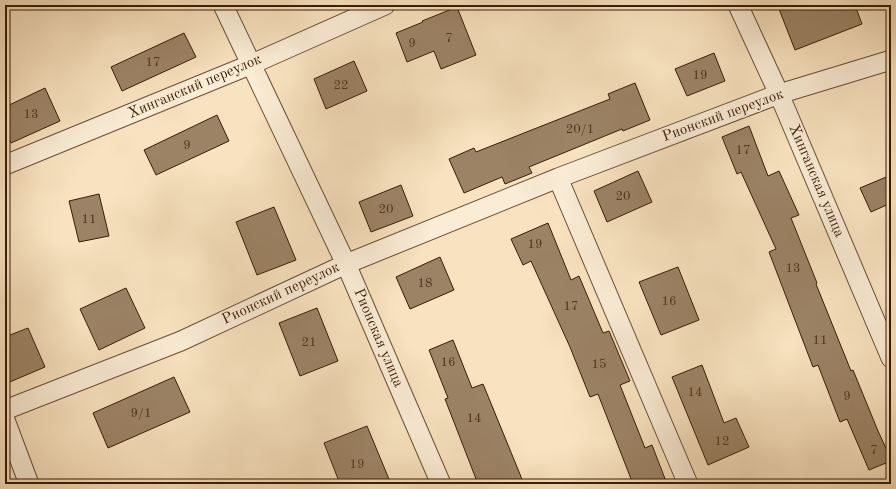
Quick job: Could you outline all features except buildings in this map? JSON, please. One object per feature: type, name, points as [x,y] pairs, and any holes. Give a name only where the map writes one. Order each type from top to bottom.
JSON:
[{"type":"street","name":"Рионская улица","points":[[223,5],[346,264],[441,484]]},
{"type":"street","name":"Хинганский переулок","points":[[5,165],[252,64],[385,5]]},
{"type":"street","name":"Хинганская улица","points":[[738,5],[779,94],[891,358]]},
{"type":"street","name":"Рионский переулок","points":[[5,410],[181,341],[346,264],[558,178],[779,94],[891,60]]},
{"type":"street","points":[[558,178],[688,484]]},
{"type":"street","points":[[5,420],[28,484]]}]
